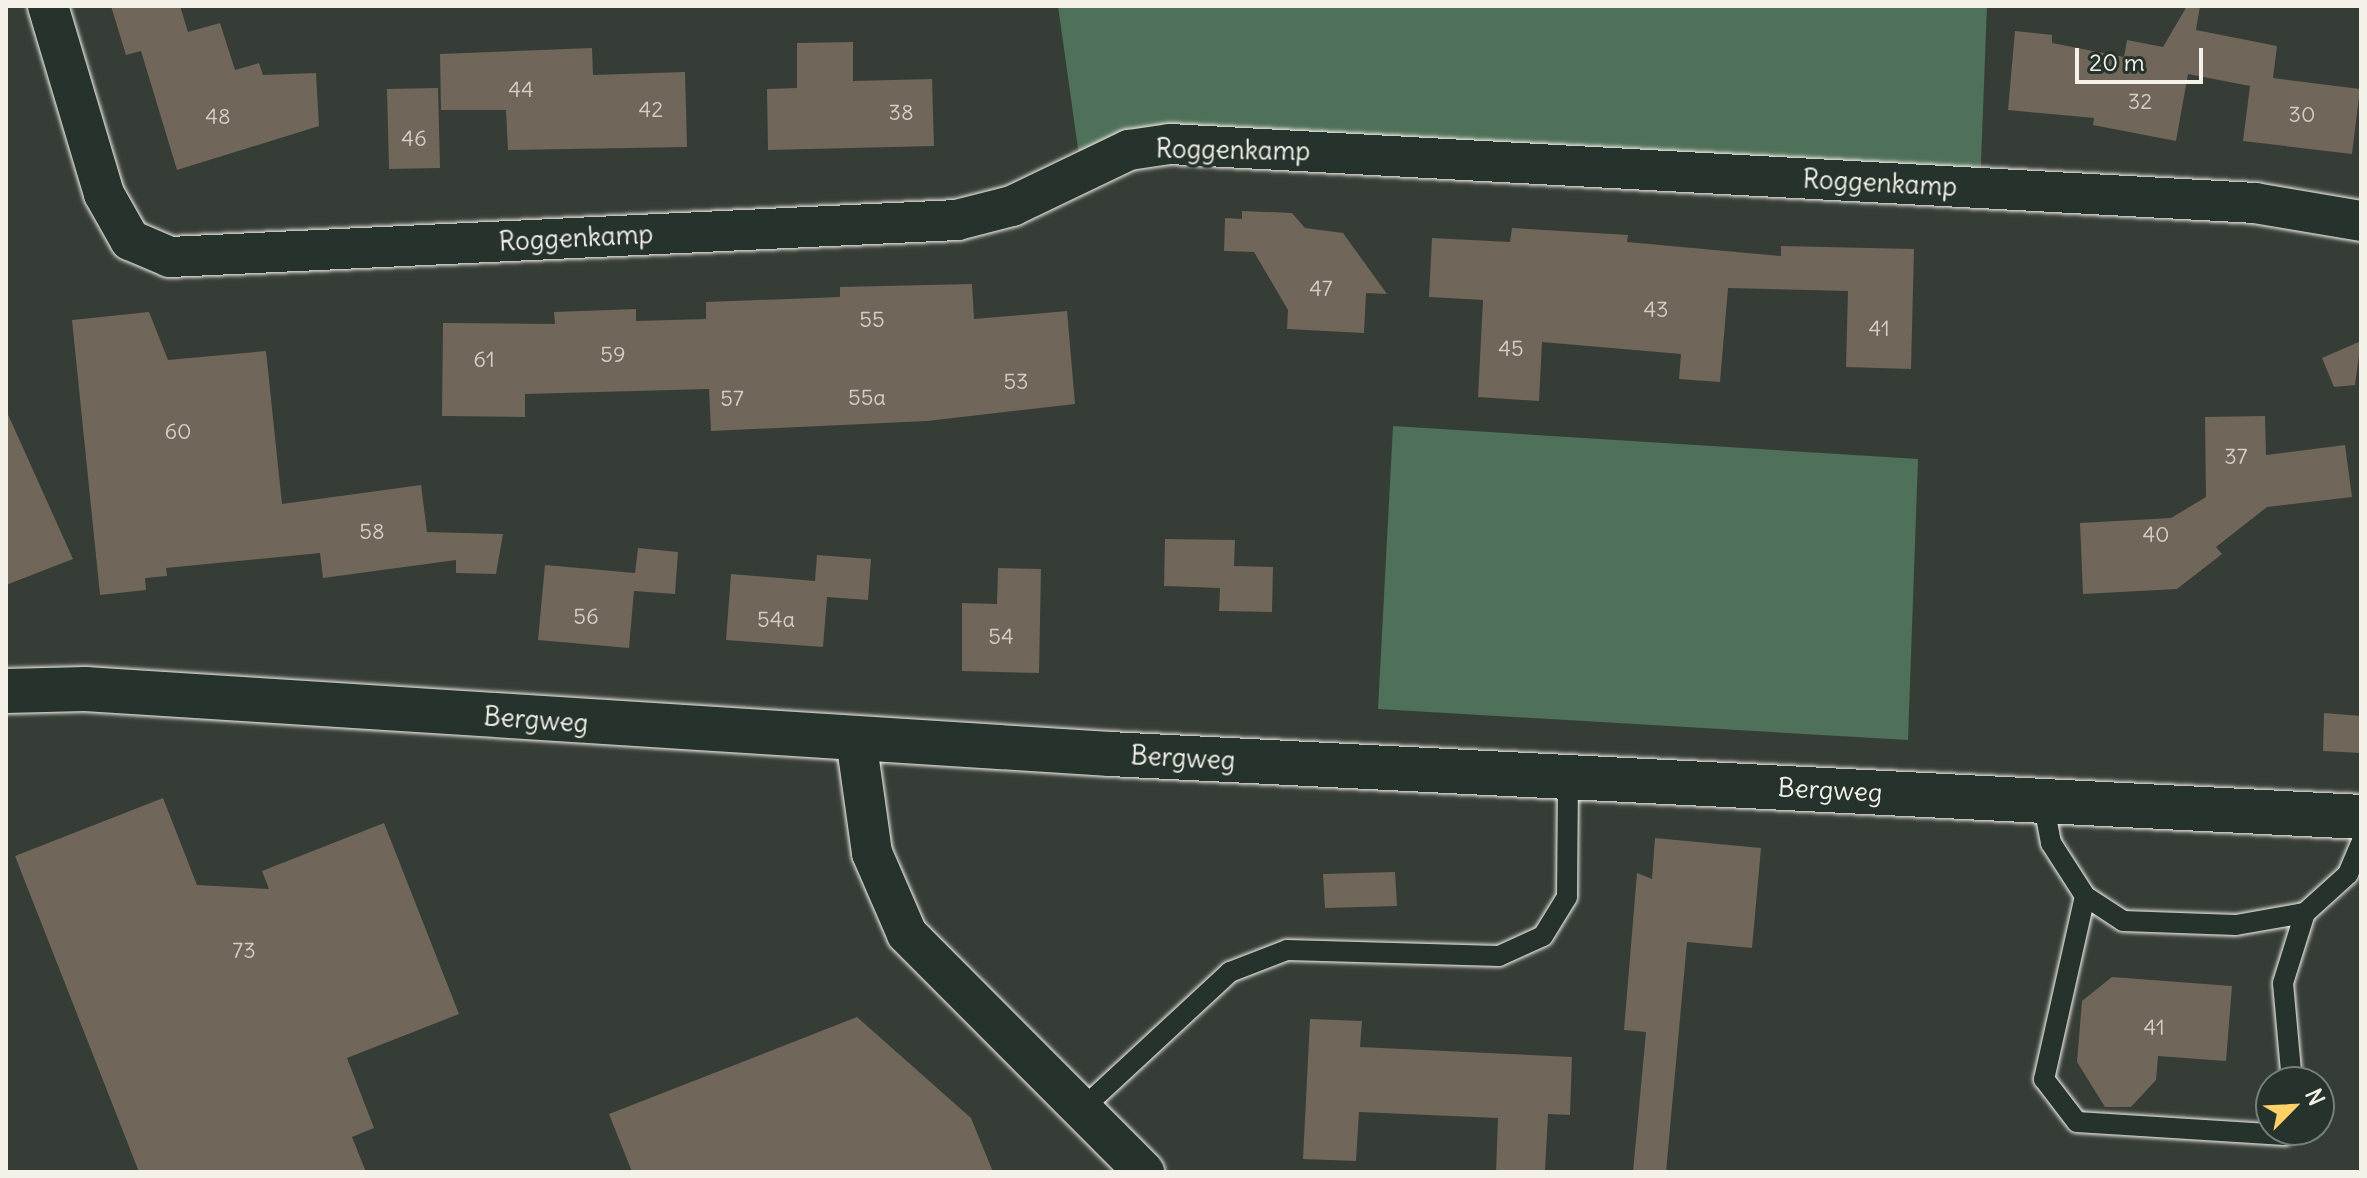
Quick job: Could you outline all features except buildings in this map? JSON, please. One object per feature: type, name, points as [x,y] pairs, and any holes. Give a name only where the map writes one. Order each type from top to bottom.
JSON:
[{"type":"main road","name":"Bergweg","points":[[6,691],[85,689],[856,739],[2361,817]]},
{"type":"street","name":"Roggenkamp","points":[[48,6],[104,194],[130,240],[170,257],[957,220],[1012,206],[1129,150],[1170,144],[2255,203],[2361,221]]},
{"type":"street","points":[[856,739],[872,853],[907,934],[1144,1172]]},
{"type":"lane","points":[[1082,1109],[1230,972],[1287,950],[1499,956],[1543,936],[1567,897],[1568,776]]},
{"type":"lane","points":[[2043,801],[2051,843],[2085,896],[2123,921],[2236,925],[2305,913]]},
{"type":"lane","points":[[2291,1066],[2283,983],[2305,913],[2348,874],[2361,844]]},
{"type":"lane","points":[[2085,896],[2044,1079],[2077,1122],[2255,1133]]},
{"type":"green space","points":[[1058,6],[1987,6],[1980,188],[1170,144],[1081,170]]},
{"type":"green space","points":[[1393,426],[1918,459],[1908,740],[1378,709]]}]
